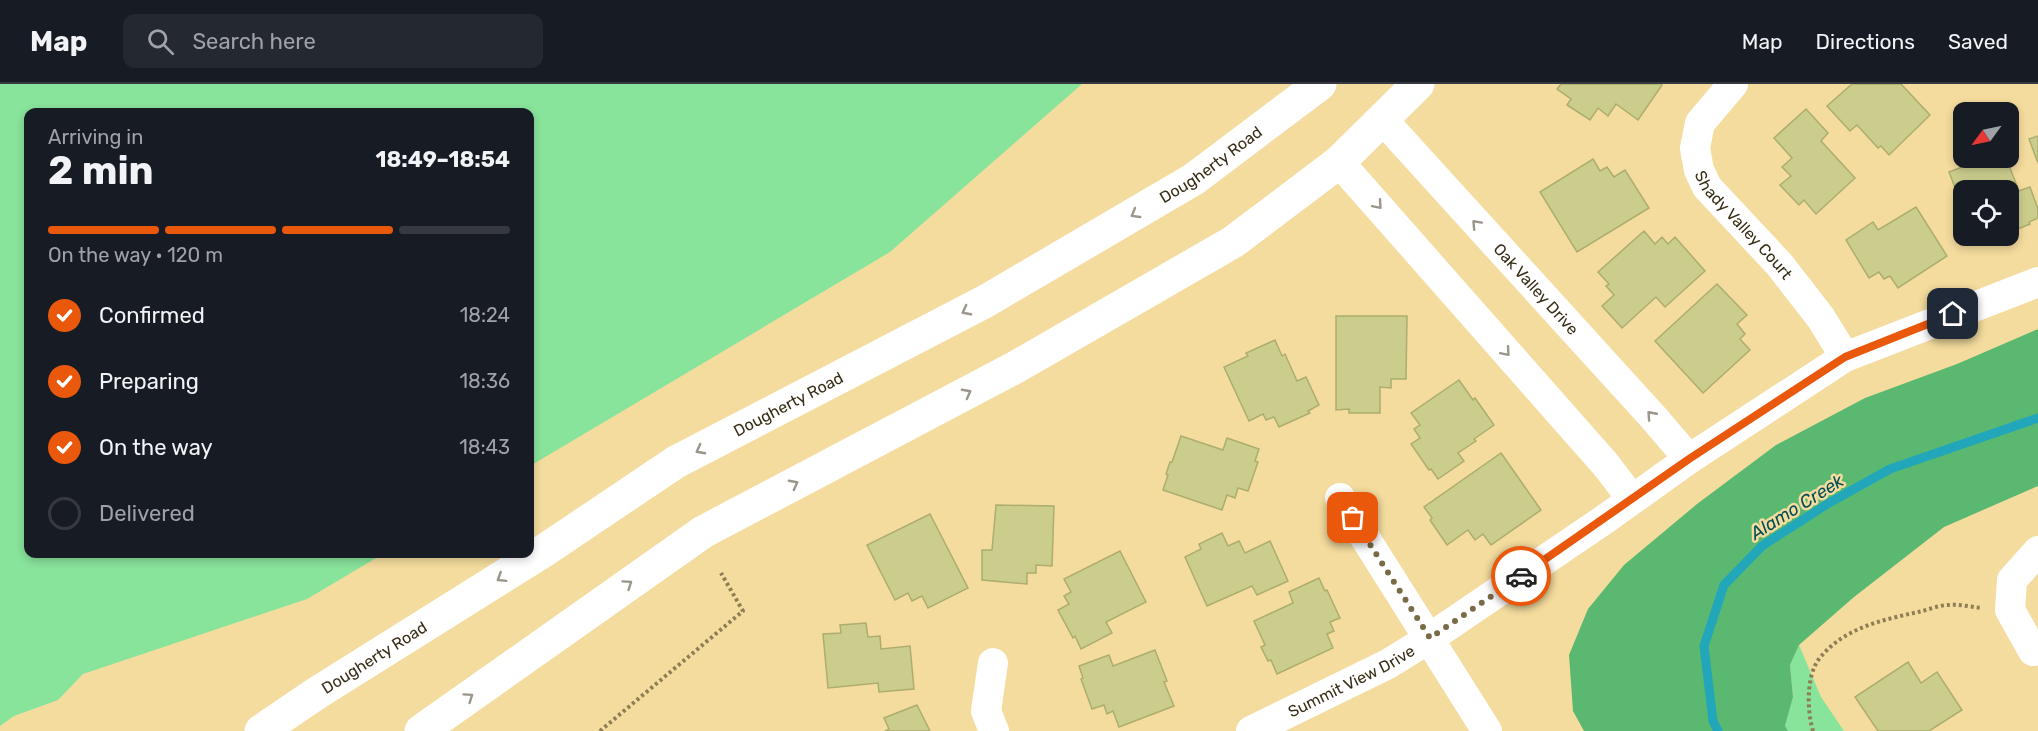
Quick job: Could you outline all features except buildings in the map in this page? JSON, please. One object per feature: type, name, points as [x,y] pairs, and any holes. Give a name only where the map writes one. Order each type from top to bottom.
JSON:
[{"type":"main road","name":"Dougherty Road","points":[[534,557],[676,462],[986,301],[1194,179],[1320,84]]},
{"type":"main road","points":[[421,731],[703,532],[1016,367],[1233,242],[1339,162],[1418,84]]},
{"type":"main road","name":"Dougherty Road","points":[[261,731],[317,693],[532,558]]},
{"type":"street","name":"Shady Valley Court","points":[[1733,84],[1700,123],[1695,148],[1699,170],[1707,187],[1786,273],[1821,318],[1845,357]]},
{"type":"street","name":"Oak Valley Drive","points":[[1383,120],[1689,459]]},
{"type":"street","points":[[1339,162],[1606,465],[1632,499]]},
{"type":"street","name":"Summit View Drive","points":[[1251,731],[1389,664],[1608,517],[1689,459],[1845,357],[2038,282]]},
{"type":"street","points":[[1340,498],[1487,731]]},
{"type":"street","points":[[2033,651],[2010,610],[2012,580],[2038,551]]},
{"type":"street","points":[[993,663],[986,711],[994,731]]},
{"type":"path","points":[[600,731],[743,611],[721,573]]},
{"type":"path","points":[[1813,731],[1809,718],[1808,691],[1818,660],[1837,641],[1860,628],[1887,619],[1949,605],[2010,610]]},
{"type":"green space","points":[[0,84],[1082,84],[890,252],[534,464],[534,108],[24,108],[24,558],[376,558],[307,599],[83,674],[58,700],[14,716],[0,726]]},
{"type":"green space","points":[[2038,329],[2038,486],[1944,527],[1854,597],[1799,645],[1790,665],[1793,697],[1785,726],[1788,731],[1584,731],[1573,711],[1569,655],[1588,609],[1624,565],[1697,504],[1776,445],[1865,398],[1957,364]]},
{"type":"green space","points":[[1799,645],[1821,697],[1844,731],[1788,731],[1785,726],[1793,697],[1790,665]]},
{"type":"waterway","name":"Alamo Creek","points":[[1718,731],[1713,721],[1704,646],[1724,585],[1762,546],[1829,503],[1890,469],[2038,418]]},
{"type":"way so far","points":[[1353,518],[1430,638],[1521,576]]},
{"type":"route","points":[[1521,576],[1689,459],[1845,357],[1953,314]]}]
